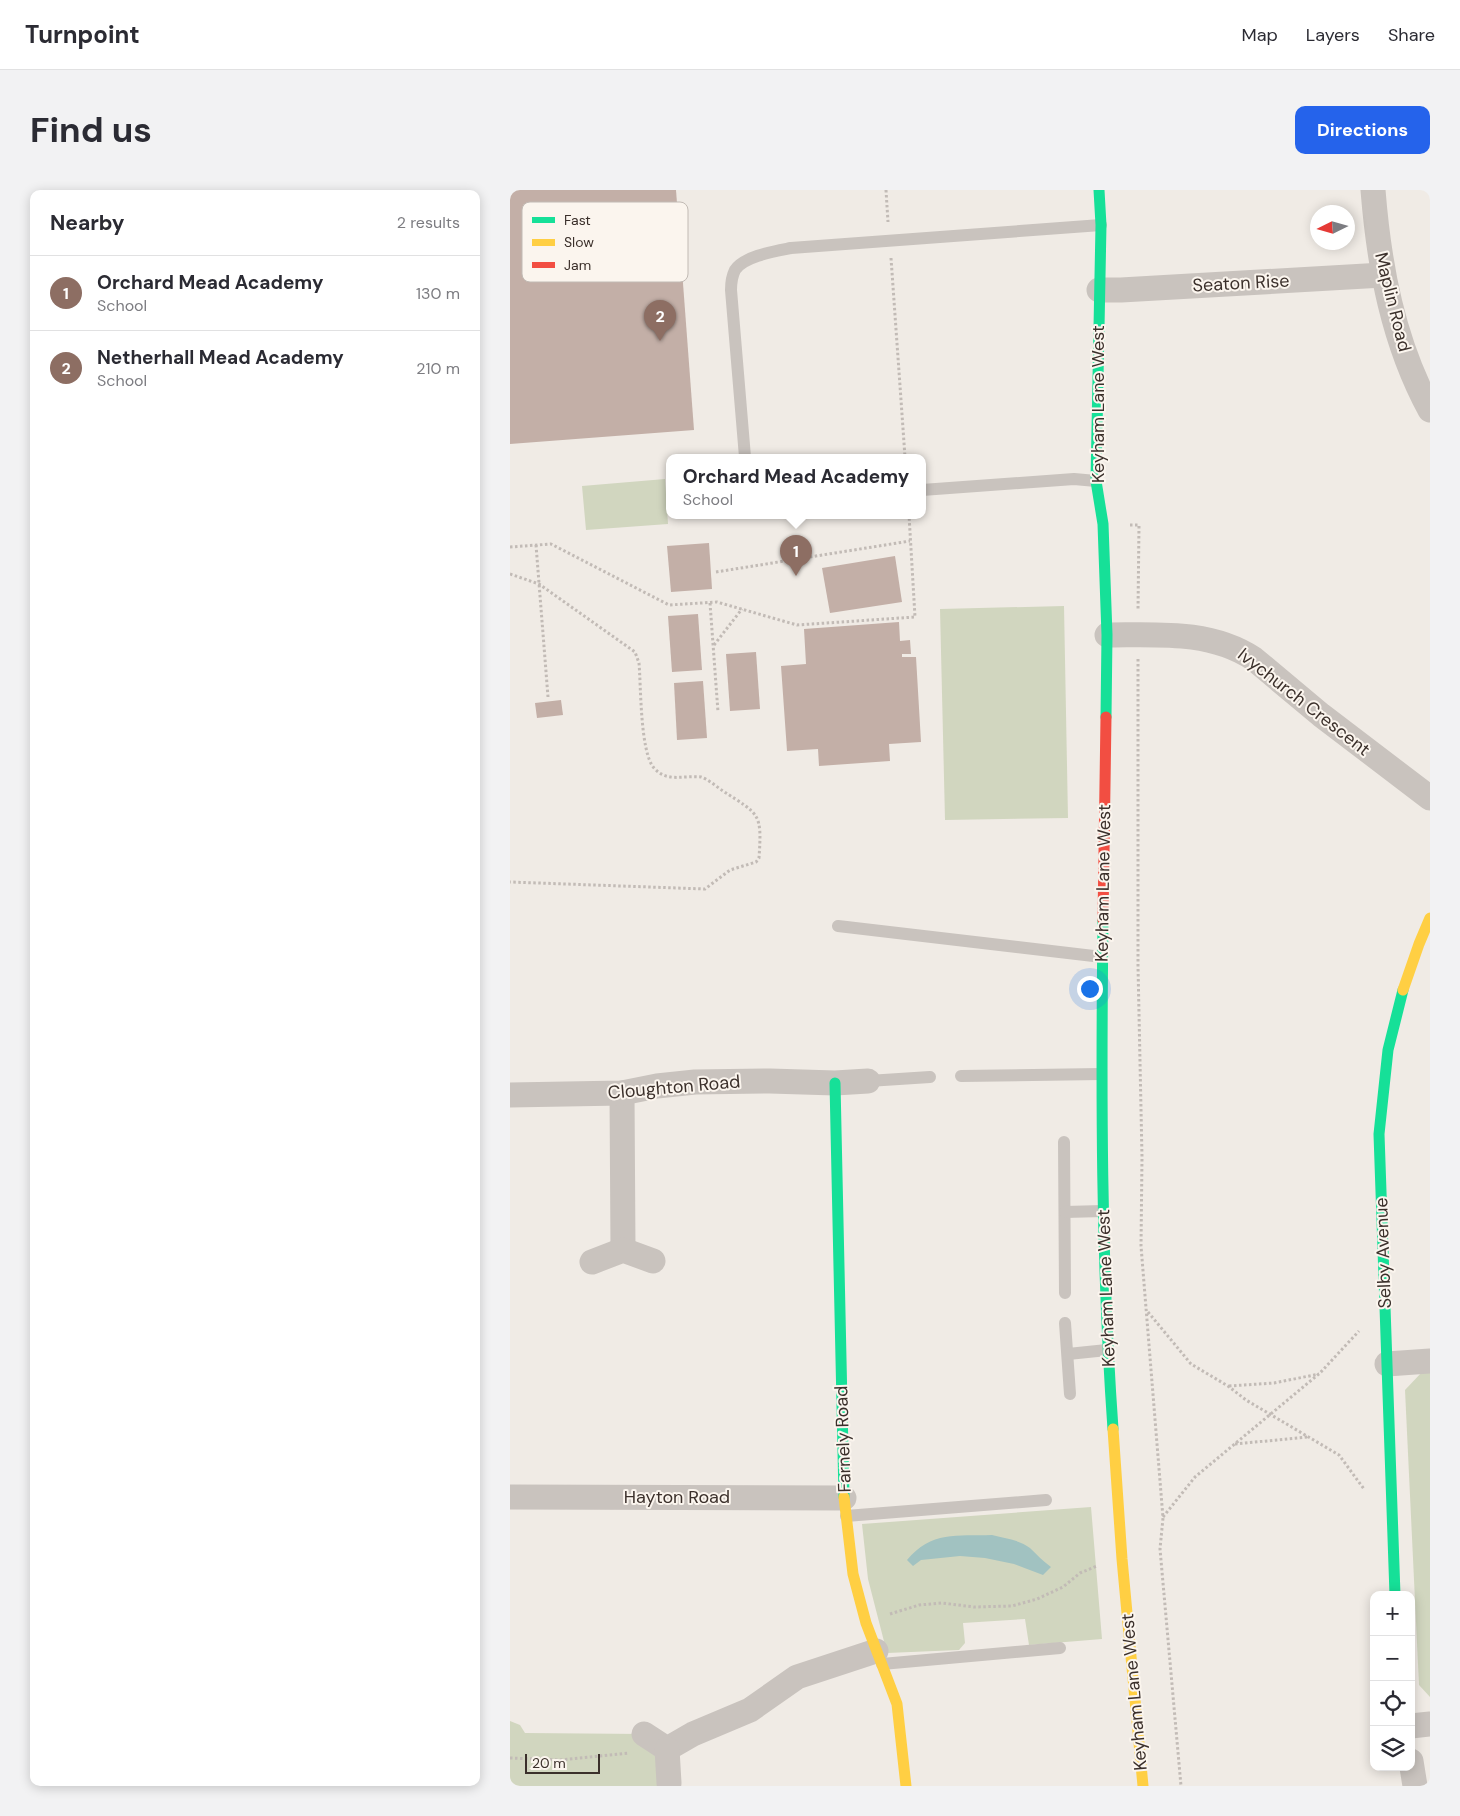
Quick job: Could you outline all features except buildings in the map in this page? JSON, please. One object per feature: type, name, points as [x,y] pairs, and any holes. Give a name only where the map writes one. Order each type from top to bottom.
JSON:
[{"type":"street","name":"Keyham Lane West","points":[[1098,190],[1100,225],[1096,481],[1103,524],[1107,635],[1101,1074],[1103,1211],[1107,1350],[1122,1559],[1143,1786]]},
{"type":"street","name":"Maplin Road","points":[[1373,190],[1383,275],[1399,337],[1411,370],[1429,406]]},
{"type":"street","name":"Seaton Rise","points":[[1099,290],[1383,275]]},
{"type":"street","name":"Ivychurch Crescent","points":[[1107,635],[1187,636],[1217,641],[1243,652],[1321,715],[1430,798]]},
{"type":"street","name":"Selby Avenue","points":[[1395,1591],[1379,1134],[1381,1094],[1394,1017],[1405,980],[1430,918]]},
{"type":"street","name":"Cloughton Road","points":[[510,1094],[622,1093],[657,1086],[695,1082],[770,1081],[835,1083],[868,1081]]},
{"type":"street","name":"Farnely Road","points":[[835,1083],[845,1507],[853,1574],[866,1623],[897,1704],[906,1786]]},
{"type":"street","points":[[622,1093],[623,1250]]},
{"type":"street","points":[[592,1262],[623,1250],[653,1261]]},
{"type":"street","points":[[1387,1364],[1430,1361]]},
{"type":"street","name":"Hayton Road","points":[[510,1497],[845,1507]]},
{"type":"street","points":[[667,1749],[693,1734],[750,1710],[797,1677],[879,1658]]},
{"type":"street","points":[[1415,1726],[1430,1724]]},
{"type":"street","points":[[644,1734],[667,1749]]},
{"type":"street","points":[[667,1749],[670,1783]]},
{"type":"street","points":[[1413,1771],[1415,1786]]},
{"type":"lane","points":[[745,454],[731,290],[735,270],[742,263],[766,253],[791,248],[1100,225]]},
{"type":"lane","points":[[926,490],[1074,479],[1096,481]]},
{"type":"lane","points":[[838,926],[1102,957]]},
{"type":"lane","points":[[961,1076],[1101,1074]]},
{"type":"lane","points":[[868,1081],[930,1077]]},
{"type":"lane","points":[[1064,1142],[1065,1293]]},
{"type":"lane","points":[[1065,1212],[1103,1211]]},
{"type":"lane","points":[[1065,1323],[1070,1394]]},
{"type":"lane","points":[[1068,1354],[1107,1350]]},
{"type":"lane","points":[[845,1507],[1046,1500]]},
{"type":"lane","points":[[879,1658],[1060,1648]]},
{"type":"path","points":[[886,190],[905,454]]},
{"type":"path","points":[[510,547],[551,544],[669,605],[717,602],[797,625],[915,617],[909,519]]},
{"type":"path","points":[[1103,524],[1139,525],[1138,966],[1142,1157],[1141,1246],[1163,1518],[1160,1550],[1180,1786]]},
{"type":"path","points":[[716,572],[910,541]]},
{"type":"path","points":[[536,545],[548,697]]},
{"type":"path","points":[[510,574],[539,584],[635,652],[639,663],[645,749],[654,768],[672,778],[702,777],[752,810],[759,822],[761,833],[759,858],[756,862],[730,870],[705,889],[510,882]]},
{"type":"path","points":[[710,603],[718,712]]},
{"type":"path","points":[[713,646],[742,609]]},
{"type":"path","points":[[1146,1311],[1190,1364],[1228,1386],[1246,1400],[1339,1455],[1365,1491]]},
{"type":"path","points":[[1163,1518],[1195,1477],[1320,1373],[1360,1329]]},
{"type":"path","points":[[1228,1386],[1274,1383],[1320,1373]]},
{"type":"path","points":[[1234,1444],[1308,1437]]},
{"type":"path","points":[[866,1623],[919,1605],[942,1603],[974,1607],[1012,1606],[1037,1599],[1063,1586],[1087,1570],[1122,1559]]},
{"type":"path","points":[[510,1758],[560,1760],[667,1749]]},
{"type":"green space","points":[[665,479],[666,519],[668,519],[668,524],[586,530],[582,486]]},
{"type":"green space","points":[[1064,606],[1068,818],[945,820],[940,609]]},
{"type":"green space","points":[[1423,1371],[1430,1371],[1430,1697],[1419,1685],[1405,1390]]},
{"type":"green space","points":[[1091,1507],[1102,1639],[1029,1645],[1025,1619],[963,1623],[965,1643],[959,1650],[887,1653],[868,1579],[862,1524]]},
{"type":"green space","points":[[510,1721],[520,1725],[525,1733],[644,1734],[670,1786],[510,1786]]},
{"type":"water","points":[[992,1535],[1026,1545],[1051,1567],[1043,1575],[1014,1564],[985,1558],[960,1556],[921,1560],[913,1566],[907,1560],[925,1544],[945,1537]]},
{"type":"traffic: fast","points":[[1099,190],[1101,225],[1096,481],[1103,524],[1107,635],[1106,717]]},
{"type":"traffic: fast","points":[[1103,920],[1104,1239],[1113,1429]]},
{"type":"traffic: fast","points":[[1395,1591],[1379,1134],[1388,1050],[1403,990]]},
{"type":"traffic: fast","points":[[835,1083],[844,1497]]},
{"type":"traffic: slow","points":[[1403,990],[1430,918]]},
{"type":"traffic: slow","points":[[1113,1429],[1122,1559],[1143,1786]]},
{"type":"traffic: slow","points":[[844,1497],[853,1574],[866,1623],[897,1704],[906,1786]]},
{"type":"traffic: jam","points":[[1103,920],[1106,717]]},
{"type":"place","name":"Netherhall Mead Academy","points":[[660,341]]},
{"type":"place","name":"Orchard Mead Academy","points":[[796,576]]}]
